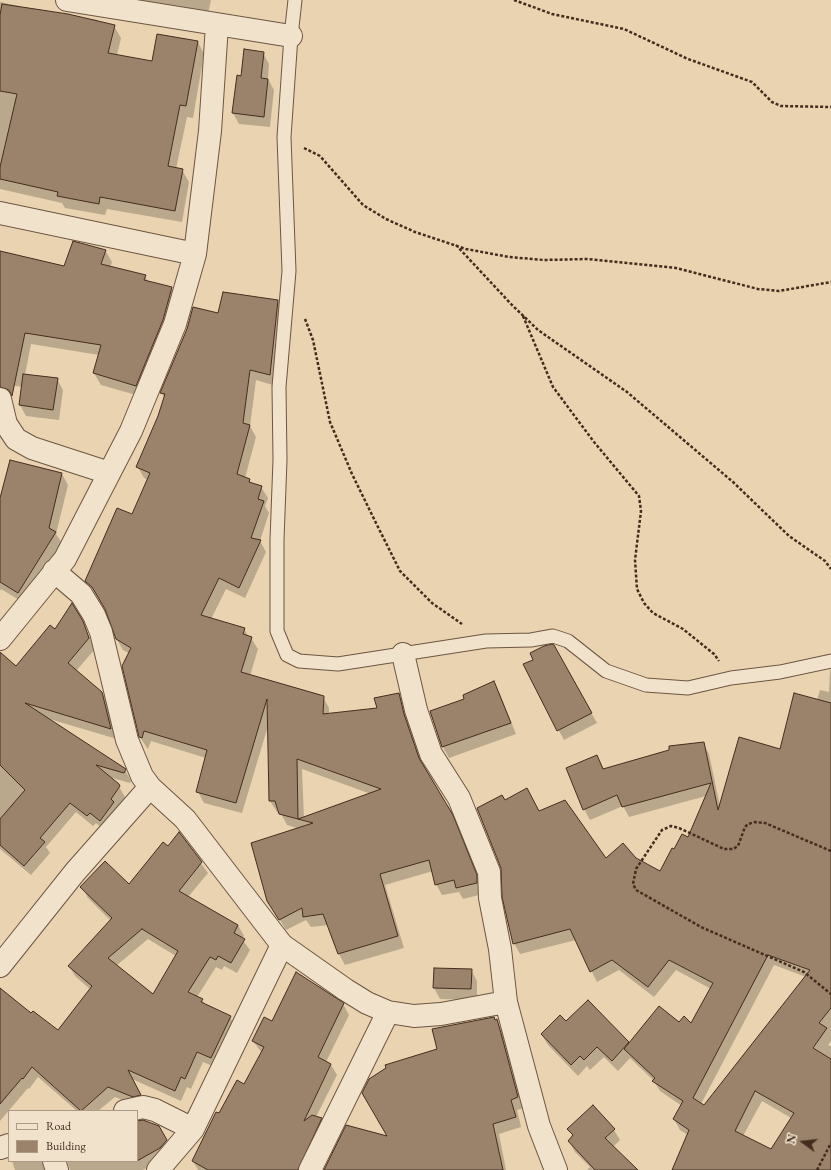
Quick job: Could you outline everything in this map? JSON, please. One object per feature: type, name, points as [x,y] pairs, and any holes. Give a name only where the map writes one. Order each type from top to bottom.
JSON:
[{"type":"street","points":[[67,0],[291,36]]},
{"type":"street","points":[[0,639],[65,559],[131,431],[175,324],[195,254],[210,131],[218,25]]},
{"type":"street","points":[[0,213],[195,254]]},
{"type":"street","points":[[0,399],[6,424],[16,440],[32,448],[109,473]]},
{"type":"street","points":[[54,571],[81,594],[94,615],[101,632],[127,740],[142,776],[150,787],[185,819],[282,945],[346,990],[367,1003],[388,1012],[414,1016],[441,1014],[506,1002]]},
{"type":"street","points":[[403,654],[416,710],[431,754],[460,798],[489,872],[490,898],[500,950],[506,1002],[537,1119],[549,1157],[556,1170]]},
{"type":"street","points":[[0,966],[75,872],[150,787]]},
{"type":"street","points":[[158,1170],[193,1129],[282,945]]},
{"type":"street","points":[[310,1170],[388,1012]]},
{"type":"street","points":[[130,1110],[143,1107],[193,1129]]},
{"type":"lane","points":[[295,0],[284,137],[289,271],[279,387],[280,460],[277,631],[287,655],[299,661],[318,664],[338,664],[486,641],[531,640],[554,636],[568,641],[606,671],[646,685],[688,688],[731,678],[780,672],[831,661]]},
{"type":"path","points":[[514,0],[552,14],[624,29],[688,59],[752,82],[772,102],[781,106],[831,107]]},
{"type":"path","points":[[284,137],[320,156],[363,205],[386,219],[415,232],[456,245],[509,257],[544,260],[587,259],[676,268],[758,289],[779,291],[831,282]]},
{"type":"path","points":[[456,245],[538,330],[627,392],[675,431],[733,482],[789,536],[825,561],[831,569]]},
{"type":"path","points":[[303,312],[313,340],[330,422],[352,474],[400,571],[432,603],[486,641]]},
{"type":"path","points":[[522,315],[554,388],[594,442],[639,496],[641,511],[636,560],[637,589],[644,603],[653,613],[683,629],[714,654],[731,678]]},
{"type":"path","points":[[831,851],[765,823],[755,822],[748,824],[745,827],[738,846],[733,850],[724,849],[679,828],[671,826],[662,830],[636,869],[633,884],[636,890],[701,927],[804,972],[831,994]]},
{"type":"path","points":[[817,1170],[831,1143]]},
{"type":"building","points":[[2,4],[68,14],[115,25],[108,53],[152,61],[157,34],[198,41],[186,106],[180,105],[168,166],[183,169],[175,211],[100,197],[99,204],[57,196],[58,192],[0,179],[0,167],[17,94],[0,91],[0,15]]},
{"type":"building","points":[[244,49],[264,52],[261,78],[268,79],[264,117],[232,113],[237,75],[241,76]]},
{"type":"building","points":[[73,241],[106,250],[101,264],[146,275],[144,280],[172,287],[163,320],[136,386],[93,373],[101,345],[25,333],[12,396],[9,390],[0,387],[0,251],[64,266]]},
{"type":"building","points":[[223,292],[278,300],[270,375],[250,370],[243,423],[250,425],[237,474],[250,479],[249,482],[262,486],[258,499],[264,501],[251,538],[261,540],[239,588],[219,578],[201,615],[245,628],[243,634],[252,637],[241,672],[324,696],[323,714],[377,708],[374,698],[399,693],[404,714],[419,758],[453,815],[477,875],[477,883],[456,888],[454,880],[435,885],[429,860],[380,874],[398,936],[338,954],[323,914],[303,917],[302,908],[279,920],[267,901],[251,843],[313,823],[279,814],[275,801],[269,801],[267,699],[236,803],[196,792],[207,750],[144,731],[142,738],[139,737],[122,666],[131,648],[116,639],[105,609],[92,587],[85,581],[117,508],[132,514],[150,473],[136,467],[158,416],[165,394],[160,393],[187,329],[193,307],[218,313]],"holes":[[[297,759],[381,789],[298,819]]]},
{"type":"building","points":[[23,374],[58,378],[53,410],[19,405]]},
{"type":"building","points":[[10,460],[62,473],[49,528],[56,532],[18,593],[0,582],[0,498]]},
{"type":"building","points":[[72,603],[83,621],[89,638],[68,663],[102,692],[111,729],[25,703],[126,769],[124,773],[96,765],[120,786],[111,799],[114,802],[100,821],[90,813],[87,816],[70,803],[40,838],[45,842],[24,866],[0,845],[0,819],[25,790],[0,765],[0,652],[16,666],[50,625],[55,629]]},
{"type":"building","points":[[552,644],[554,645],[592,713],[557,731],[523,664],[533,660],[530,653]]},
{"type":"building","points":[[494,681],[511,723],[442,747],[430,711],[464,699],[463,695]]},
{"type":"building","points":[[794,693],[831,703],[831,1008],[819,1023],[827,1028],[813,1048],[831,1059],[831,1170],[672,1170],[689,1130],[673,1119],[683,1101],[652,1081],[655,1078],[624,1049],[659,1006],[679,1022],[684,1016],[691,1023],[713,983],[669,960],[648,987],[612,960],[590,972],[570,929],[513,944],[502,897],[501,868],[477,808],[502,795],[505,800],[527,788],[539,811],[565,800],[606,858],[623,843],[636,858],[660,871],[672,848],[674,849],[682,834],[688,837],[711,783],[622,807],[617,795],[583,810],[566,768],[597,755],[603,769],[669,750],[669,746],[704,742],[718,810],[739,737],[780,749]],"holes":[[[768,955],[810,970],[704,1105],[693,1098]],[[755,1091],[794,1113],[771,1149],[735,1131]]]},
{"type":"building","points":[[179,832],[202,862],[179,891],[238,925],[234,933],[245,939],[231,963],[218,956],[216,960],[210,957],[188,992],[203,999],[201,1002],[231,1016],[211,1058],[197,1052],[185,1079],[181,1077],[175,1091],[128,1070],[141,1095],[133,1097],[108,1087],[82,1110],[80,1110],[32,1067],[0,1104],[0,988],[31,1013],[33,1011],[58,1030],[92,986],[68,966],[112,918],[80,887],[105,861],[129,884],[163,842],[168,846]],"holes":[[[142,929],[178,951],[153,994],[108,958]]]},
{"type":"building","points":[[434,968],[472,969],[471,989],[433,988]]},
{"type":"building","points":[[296,972],[344,1003],[318,1057],[331,1064],[304,1121],[312,1115],[322,1118],[298,1170],[208,1170],[192,1161],[216,1112],[219,1113],[237,1080],[244,1084],[264,1047],[252,1041],[264,1017],[272,1021]]},
{"type":"building","points":[[588,1000],[629,1042],[612,1061],[597,1047],[584,1060],[580,1056],[571,1065],[541,1034],[560,1015],[566,1021]]},
{"type":"building","points":[[494,1017],[495,1020],[497,1019],[518,1097],[511,1100],[516,1117],[493,1124],[503,1170],[324,1170],[346,1125],[387,1136],[362,1093],[369,1079],[386,1068],[385,1065],[437,1049],[432,1029]]},
{"type":"building","points":[[593,1105],[615,1129],[605,1138],[638,1170],[595,1170],[568,1141],[573,1135],[567,1129]]},
{"type":"building","points":[[143,1120],[159,1126],[167,1140],[160,1148],[138,1160],[138,1121]]}]
